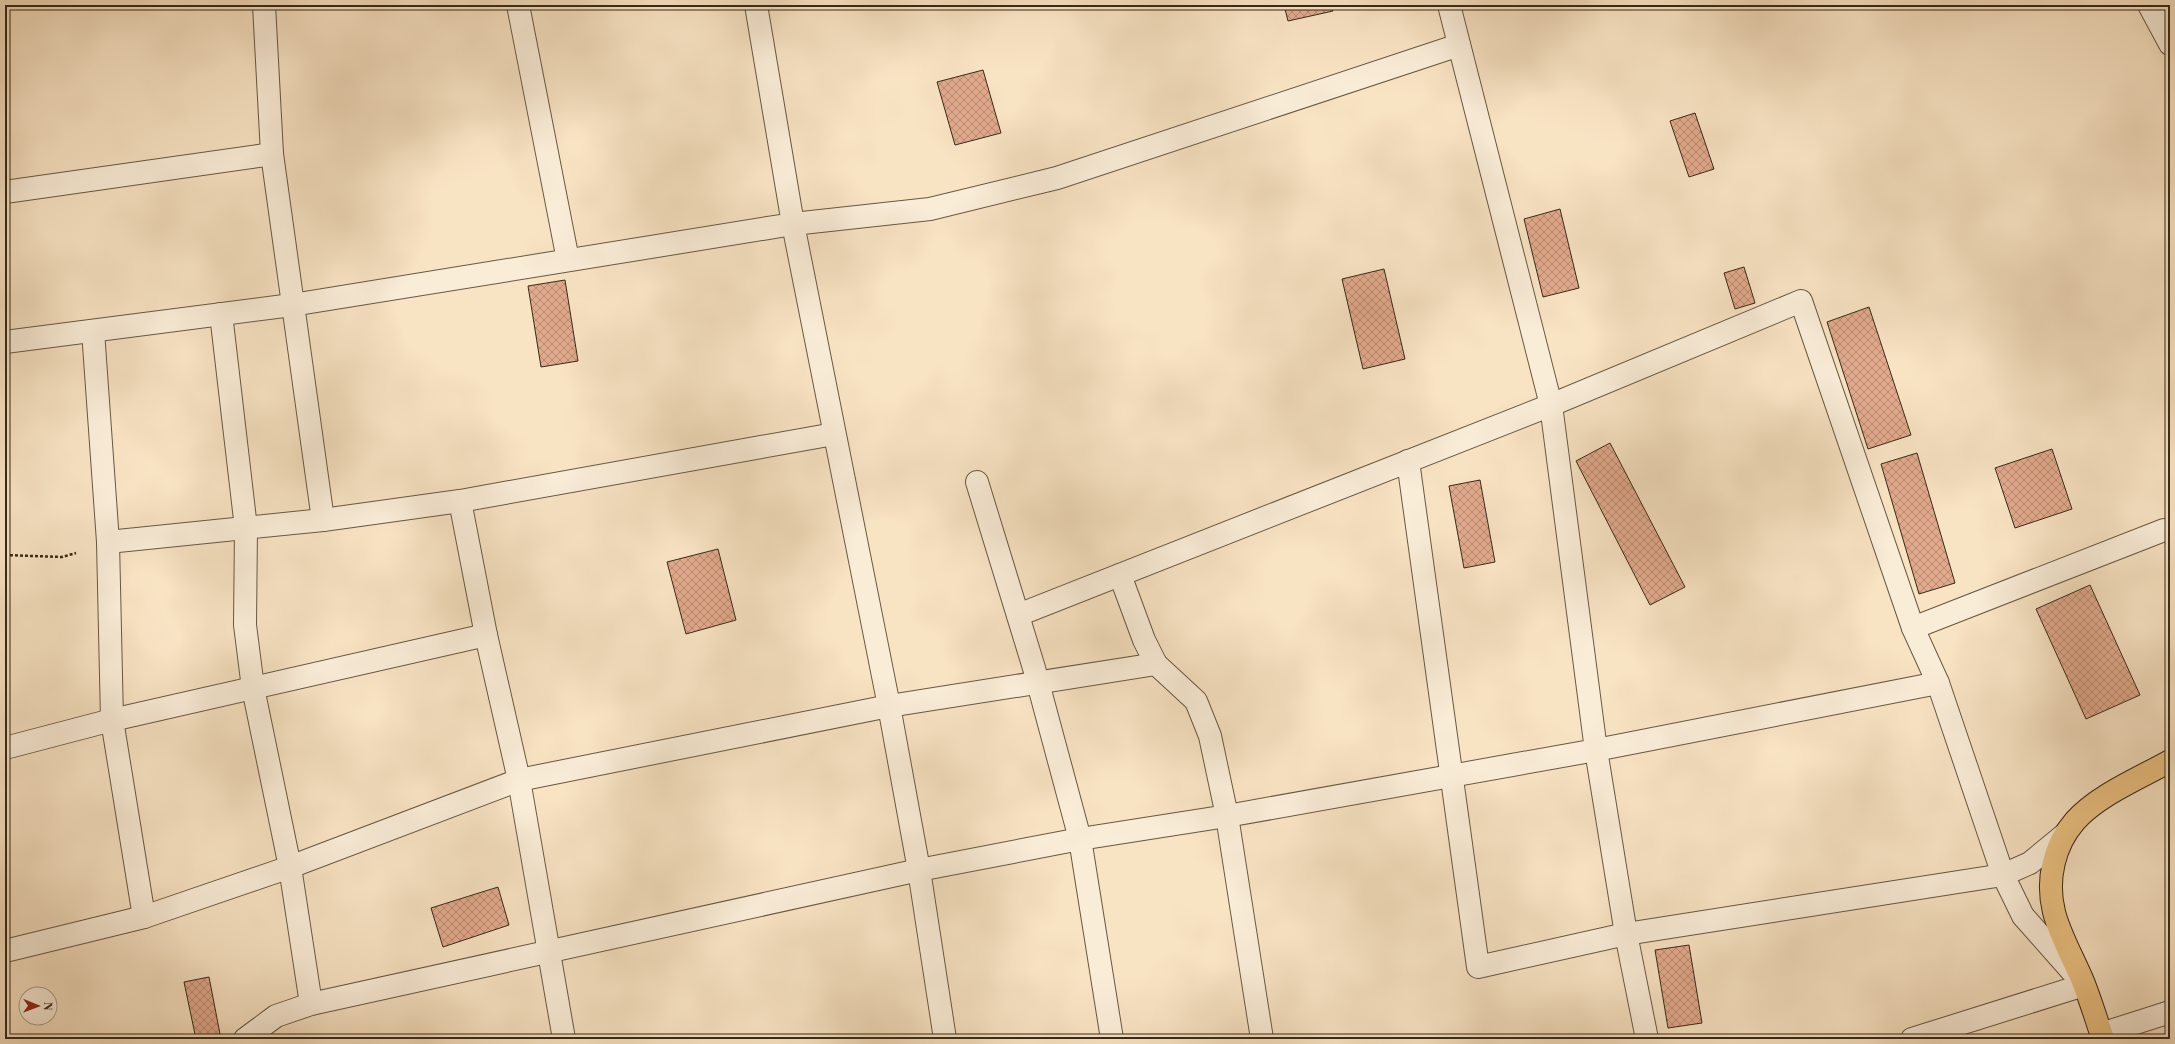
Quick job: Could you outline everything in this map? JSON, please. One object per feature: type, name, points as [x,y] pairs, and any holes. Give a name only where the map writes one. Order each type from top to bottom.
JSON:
[{"type":"main road","points":[[2102,1036],[2084,985],[2054,912],[2052,875],[2055,856],[2064,835],[2076,820],[2099,801],[2170,761]]},
{"type":"street","points":[[264,5],[272,154],[323,520]]},
{"type":"street","points":[[518,5],[568,260]]},
{"type":"street","points":[[756,5],[793,224],[889,706],[919,870],[946,1039]]},
{"type":"street","points":[[1449,5],[1551,405],[1596,750],[1626,934],[1647,1039]]},
{"type":"street","points":[[2149,5],[2170,44]]},
{"type":"street","points":[[5,342],[292,305],[793,224],[930,209],[1057,178],[1459,45]]},
{"type":"street","points":[[5,192],[272,154]]},
{"type":"street","points":[[1018,615],[1551,405],[1802,301],[1913,628],[1938,683],[2003,875],[2023,916],[2084,985],[1912,1039]]},
{"type":"street","points":[[221,314],[246,528],[245,625],[253,688],[290,867],[311,1004]]},
{"type":"street","points":[[93,331],[108,542],[112,720],[144,917]]},
{"type":"street","points":[[108,542],[323,520],[460,501],[834,434]]},
{"type":"street","points":[[1408,461],[1478,967],[1626,934],[2003,875],[2030,863],[2064,835]]},
{"type":"street","points":[[977,482],[1018,615],[1080,839],[1112,1039]]},
{"type":"street","points":[[460,501],[486,635],[519,780],[564,1039]]},
{"type":"street","points":[[1913,628],[2164,530]]},
{"type":"street","points":[[1120,575],[1144,640],[1156,664],[1196,701],[1210,736],[1227,816],[1262,1039]]},
{"type":"street","points":[[5,748],[112,720],[486,635]]},
{"type":"street","points":[[5,951],[144,917],[290,867],[519,780],[889,706],[1037,684],[1156,664]]},
{"type":"street","points":[[245,1039],[276,1016],[311,1004],[549,950],[919,870],[1080,839],[1227,816],[1596,750],[1938,683]]},
{"type":"street","points":[[2102,1036],[2170,1012]]},
{"type":"path","points":[[5,555],[62,556],[88,550],[108,542]]},
{"type":"building","points":[[1284,5],[1331,5],[1333,11],[1288,21]]},
{"type":"building","points":[[983,70],[1001,133],[955,145],[937,82]]},
{"type":"building","points":[[1695,113],[1714,169],[1689,177],[1670,121]]},
{"type":"building","points":[[1560,209],[1579,288],[1543,297],[1524,219]]},
{"type":"building","points":[[1744,267],[1755,303],[1735,309],[1724,273]]},
{"type":"building","points":[[1384,269],[1405,359],[1363,369],[1342,279]]},
{"type":"building","points":[[565,280],[578,361],[541,367],[528,286]]},
{"type":"building","points":[[1869,307],[1911,435],[1868,449],[1827,322]]},
{"type":"building","points":[[1610,443],[1685,587],[1650,605],[1576,461]]},
{"type":"building","points":[[2052,449],[2072,509],[2015,528],[1995,468]]},
{"type":"building","points":[[1917,453],[1955,583],[1919,594],[1881,464]]},
{"type":"building","points":[[1480,480],[1495,562],[1464,568],[1449,486]]},
{"type":"building","points":[[718,549],[736,620],[686,634],[667,562]]},
{"type":"building","points":[[2090,585],[2140,695],[2086,719],[2036,609]]},
{"type":"building","points":[[498,887],[509,925],[443,947],[431,908]]},
{"type":"building","points":[[1689,945],[1702,1023],[1668,1028],[1655,950]]},
{"type":"building","points":[[209,977],[220,1034],[196,1039],[184,982]]}]
